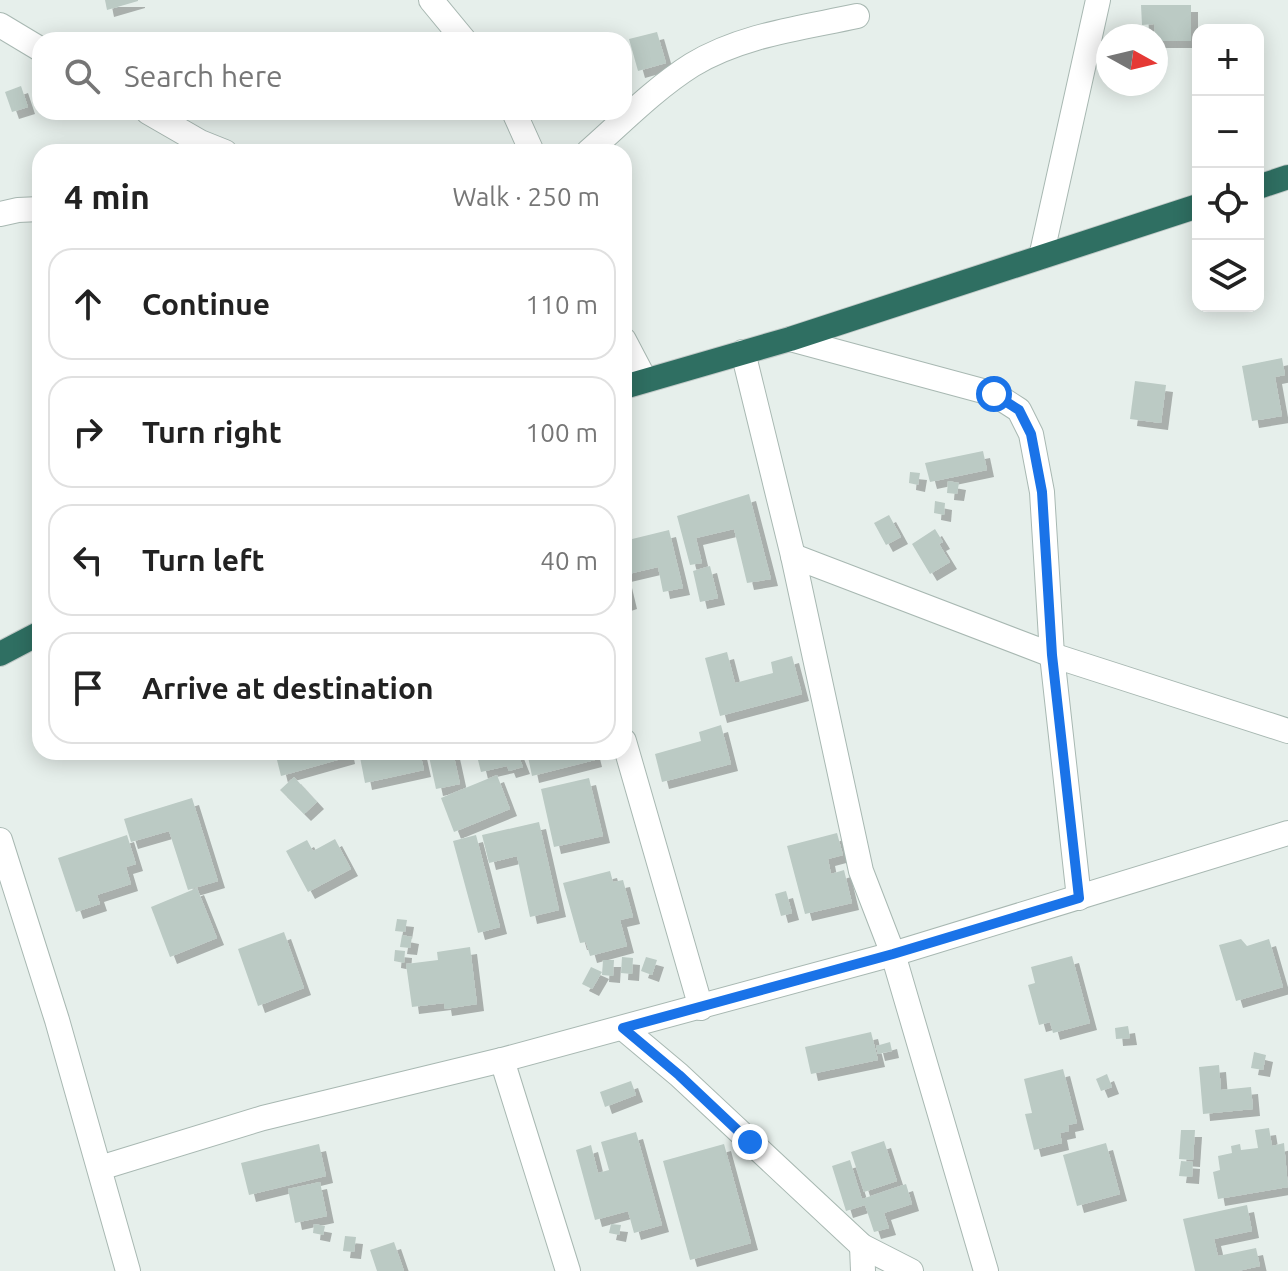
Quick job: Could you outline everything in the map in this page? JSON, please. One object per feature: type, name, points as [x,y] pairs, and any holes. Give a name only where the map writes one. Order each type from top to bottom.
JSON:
[{"type":"highway","points":[[1264,185],[1288,177]]},
{"type":"highway","points":[[634,384],[790,339],[1192,208]]},
{"type":"highway","points":[[0,654],[32,637]]},
{"type":"street","points":[[1041,257],[1098,0]]},
{"type":"street","points":[[434,2],[458,32]]},
{"type":"street","points":[[632,113],[693,65],[744,41],[857,16]]},
{"type":"street","points":[[0,25],[32,44]]},
{"type":"street","points":[[162,120],[205,144]]},
{"type":"street","points":[[518,120],[528,144]]},
{"type":"street","points":[[597,144],[624,120]]},
{"type":"street","points":[[0,214],[32,209]]},
{"type":"street","points":[[790,339],[994,394],[1019,410],[1031,434],[1042,492],[1052,655],[1079,898]]},
{"type":"street","points":[[743,352],[793,556],[861,871],[893,954],[986,1271]]},
{"type":"street","points":[[793,556],[1052,655],[1288,731]]},
{"type":"street","points":[[629,760],[701,1008]]},
{"type":"street","points":[[100,1168],[263,1118],[502,1060],[893,954],[1288,833]]},
{"type":"street","points":[[0,840],[57,1020],[128,1271]]},
{"type":"street","points":[[623,1028],[679,1075],[862,1246],[911,1271]]},
{"type":"street","points":[[502,1060],[568,1271]]},
{"type":"street","points":[[862,1246],[863,1271]]},
{"type":"building","points":[[105,0],[138,0],[138,1],[107,10]]},
{"type":"building","points":[[1141,5],[1191,5],[1191,41],[1168,41],[1168,24],[1142,24]]},
{"type":"building","points":[[657,32],[666,63],[638,71],[632,38]]},
{"type":"building","points":[[21,86],[28,107],[12,112],[5,92]]},
{"type":"building","points":[[1282,358],[1285,375],[1275,377],[1282,416],[1252,421],[1242,366]]},
{"type":"building","points":[[1135,381],[1166,385],[1161,423],[1130,419]]},
{"type":"building","points":[[983,451],[987,470],[930,482],[925,463]]},
{"type":"building","points":[[910,472],[920,473],[918,485],[909,483]]},
{"type":"building","points":[[948,481],[959,483],[957,494],[947,493]]},
{"type":"building","points":[[749,494],[771,579],[747,583],[734,529],[696,538],[702,563],[690,565],[677,516]]},
{"type":"building","points":[[935,501],[945,503],[944,515],[934,513]]},
{"type":"building","points":[[889,515],[901,537],[886,545],[874,523]]},
{"type":"building","points":[[935,529],[943,542],[939,544],[950,562],[930,574],[912,544]]},
{"type":"building","points":[[669,530],[683,588],[663,592],[658,567],[632,573],[632,539]]},
{"type":"building","points":[[710,566],[718,598],[700,602],[693,571]]},
{"type":"building","points":[[727,652],[735,683],[773,673],[771,662],[792,656],[802,694],[720,716],[705,658]]},
{"type":"building","points":[[721,725],[731,764],[662,782],[655,754],[701,741],[699,732]]},
{"type":"building","points":[[277,760],[337,760],[281,776]]},
{"type":"building","points":[[361,760],[422,760],[424,770],[365,783]]},
{"type":"building","points":[[430,760],[455,760],[460,784],[436,789]]},
{"type":"building","points":[[478,760],[520,760],[523,767],[509,771],[507,766],[481,772]]},
{"type":"building","points":[[529,760],[595,760],[532,776]]},
{"type":"building","points":[[497,775],[510,809],[454,832],[441,798]]},
{"type":"building","points":[[294,777],[317,802],[304,814],[280,790]]},
{"type":"building","points":[[589,778],[603,836],[554,847],[541,789]]},
{"type":"building","points":[[192,798],[218,881],[188,890],[169,831],[131,842],[124,819]]},
{"type":"building","points":[[539,822],[559,910],[530,917],[517,856],[489,863],[482,835]]},
{"type":"building","points":[[837,833],[843,855],[828,859],[831,874],[844,870],[852,903],[805,914],[787,846]]},
{"type":"building","points":[[127,835],[136,864],[126,867],[131,884],[97,895],[100,904],[76,912],[58,858]]},
{"type":"building","points":[[476,835],[500,927],[478,933],[453,841]]},
{"type":"building","points":[[335,839],[351,869],[308,892],[286,851],[307,840],[313,851]]},
{"type":"building","points":[[610,871],[613,882],[623,880],[633,917],[620,920],[627,946],[590,956],[586,942],[580,943],[563,883]]},
{"type":"building","points":[[197,888],[217,938],[170,957],[151,907]]},
{"type":"building","points":[[786,891],[792,913],[781,916],[775,894]]},
{"type":"building","points":[[397,919],[407,920],[405,932],[395,931]]},
{"type":"building","points":[[284,932],[304,988],[258,1006],[238,949]]},
{"type":"building","points":[[402,935],[412,937],[410,948],[400,947]]},
{"type":"building","points":[[1241,939],[1247,946],[1269,939],[1283,987],[1236,1001],[1219,945]]},
{"type":"building","points":[[470,947],[477,1004],[445,1009],[444,1003],[412,1007],[406,964],[438,960],[437,952]]},
{"type":"building","points":[[395,950],[405,951],[404,963],[394,961]]},
{"type":"building","points":[[1072,956],[1090,1023],[1053,1033],[1050,1022],[1039,1025],[1028,985],[1035,983],[1031,967]]},
{"type":"building","points":[[622,957],[633,958],[632,974],[621,973]]},
{"type":"building","points":[[646,957],[657,960],[652,975],[641,971]]},
{"type":"building","points":[[603,960],[614,960],[613,976],[602,975]]},
{"type":"building","points":[[591,967],[602,972],[592,989],[582,984]]},
{"type":"building","points":[[1128,1026],[1130,1038],[1116,1039],[1115,1028]]},
{"type":"building","points":[[871,1032],[878,1060],[811,1074],[805,1047]]},
{"type":"building","points":[[890,1042],[892,1051],[878,1054],[876,1046]]},
{"type":"building","points":[[1254,1052],[1266,1055],[1263,1070],[1251,1068]]},
{"type":"building","points":[[1219,1065],[1221,1090],[1251,1087],[1253,1109],[1203,1114],[1199,1067]]},
{"type":"building","points":[[1063,1069],[1077,1123],[1068,1125],[1069,1131],[1060,1133],[1062,1143],[1034,1150],[1025,1114],[1032,1113],[1024,1079]]},
{"type":"building","points":[[1107,1074],[1112,1087],[1101,1091],[1096,1079]]},
{"type":"building","points":[[631,1081],[636,1095],[605,1107],[600,1092]]},
{"type":"building","points":[[1269,1128],[1272,1146],[1284,1143],[1288,1187],[1218,1199],[1213,1172],[1220,1170],[1218,1156],[1232,1153],[1231,1146],[1240,1144],[1241,1150],[1258,1148],[1255,1130]]},
{"type":"building","points":[[1181,1130],[1195,1130],[1193,1160],[1179,1159]]},
{"type":"building","points":[[636,1132],[662,1225],[634,1233],[628,1211],[595,1220],[576,1150],[591,1145],[598,1173],[609,1170],[601,1142]]},
{"type":"building","points":[[884,1141],[897,1181],[864,1192],[851,1152]]},
{"type":"building","points":[[1106,1143],[1120,1194],[1077,1206],[1063,1155]]},
{"type":"building","points":[[319,1144],[326,1176],[249,1195],[241,1163]]},
{"type":"building","points":[[724,1144],[751,1243],[690,1260],[663,1161]]},
{"type":"building","points":[[850,1160],[862,1199],[906,1184],[912,1204],[884,1213],[889,1228],[874,1232],[865,1205],[846,1211],[832,1166]]},
{"type":"building","points":[[1181,1161],[1193,1162],[1192,1177],[1179,1176]]},
{"type":"building","points":[[320,1182],[327,1216],[295,1223],[288,1189]]},
{"type":"building","points":[[1247,1205],[1252,1231],[1214,1239],[1218,1256],[1256,1248],[1260,1266],[1238,1271],[1195,1271],[1183,1219]]},
{"type":"building","points":[[314,1224],[325,1226],[323,1235],[313,1233]]},
{"type":"building","points":[[611,1224],[621,1225],[619,1235],[609,1233]]},
{"type":"building","points":[[345,1236],[356,1237],[354,1252],[343,1251]]},
{"type":"building","points":[[394,1242],[404,1271],[377,1271],[370,1250]]},
{"type":"route","points":[[750,1142],[679,1075],[623,1028],[893,954],[1079,898],[1052,655],[1042,492],[1031,434],[1019,410],[994,394]]}]
